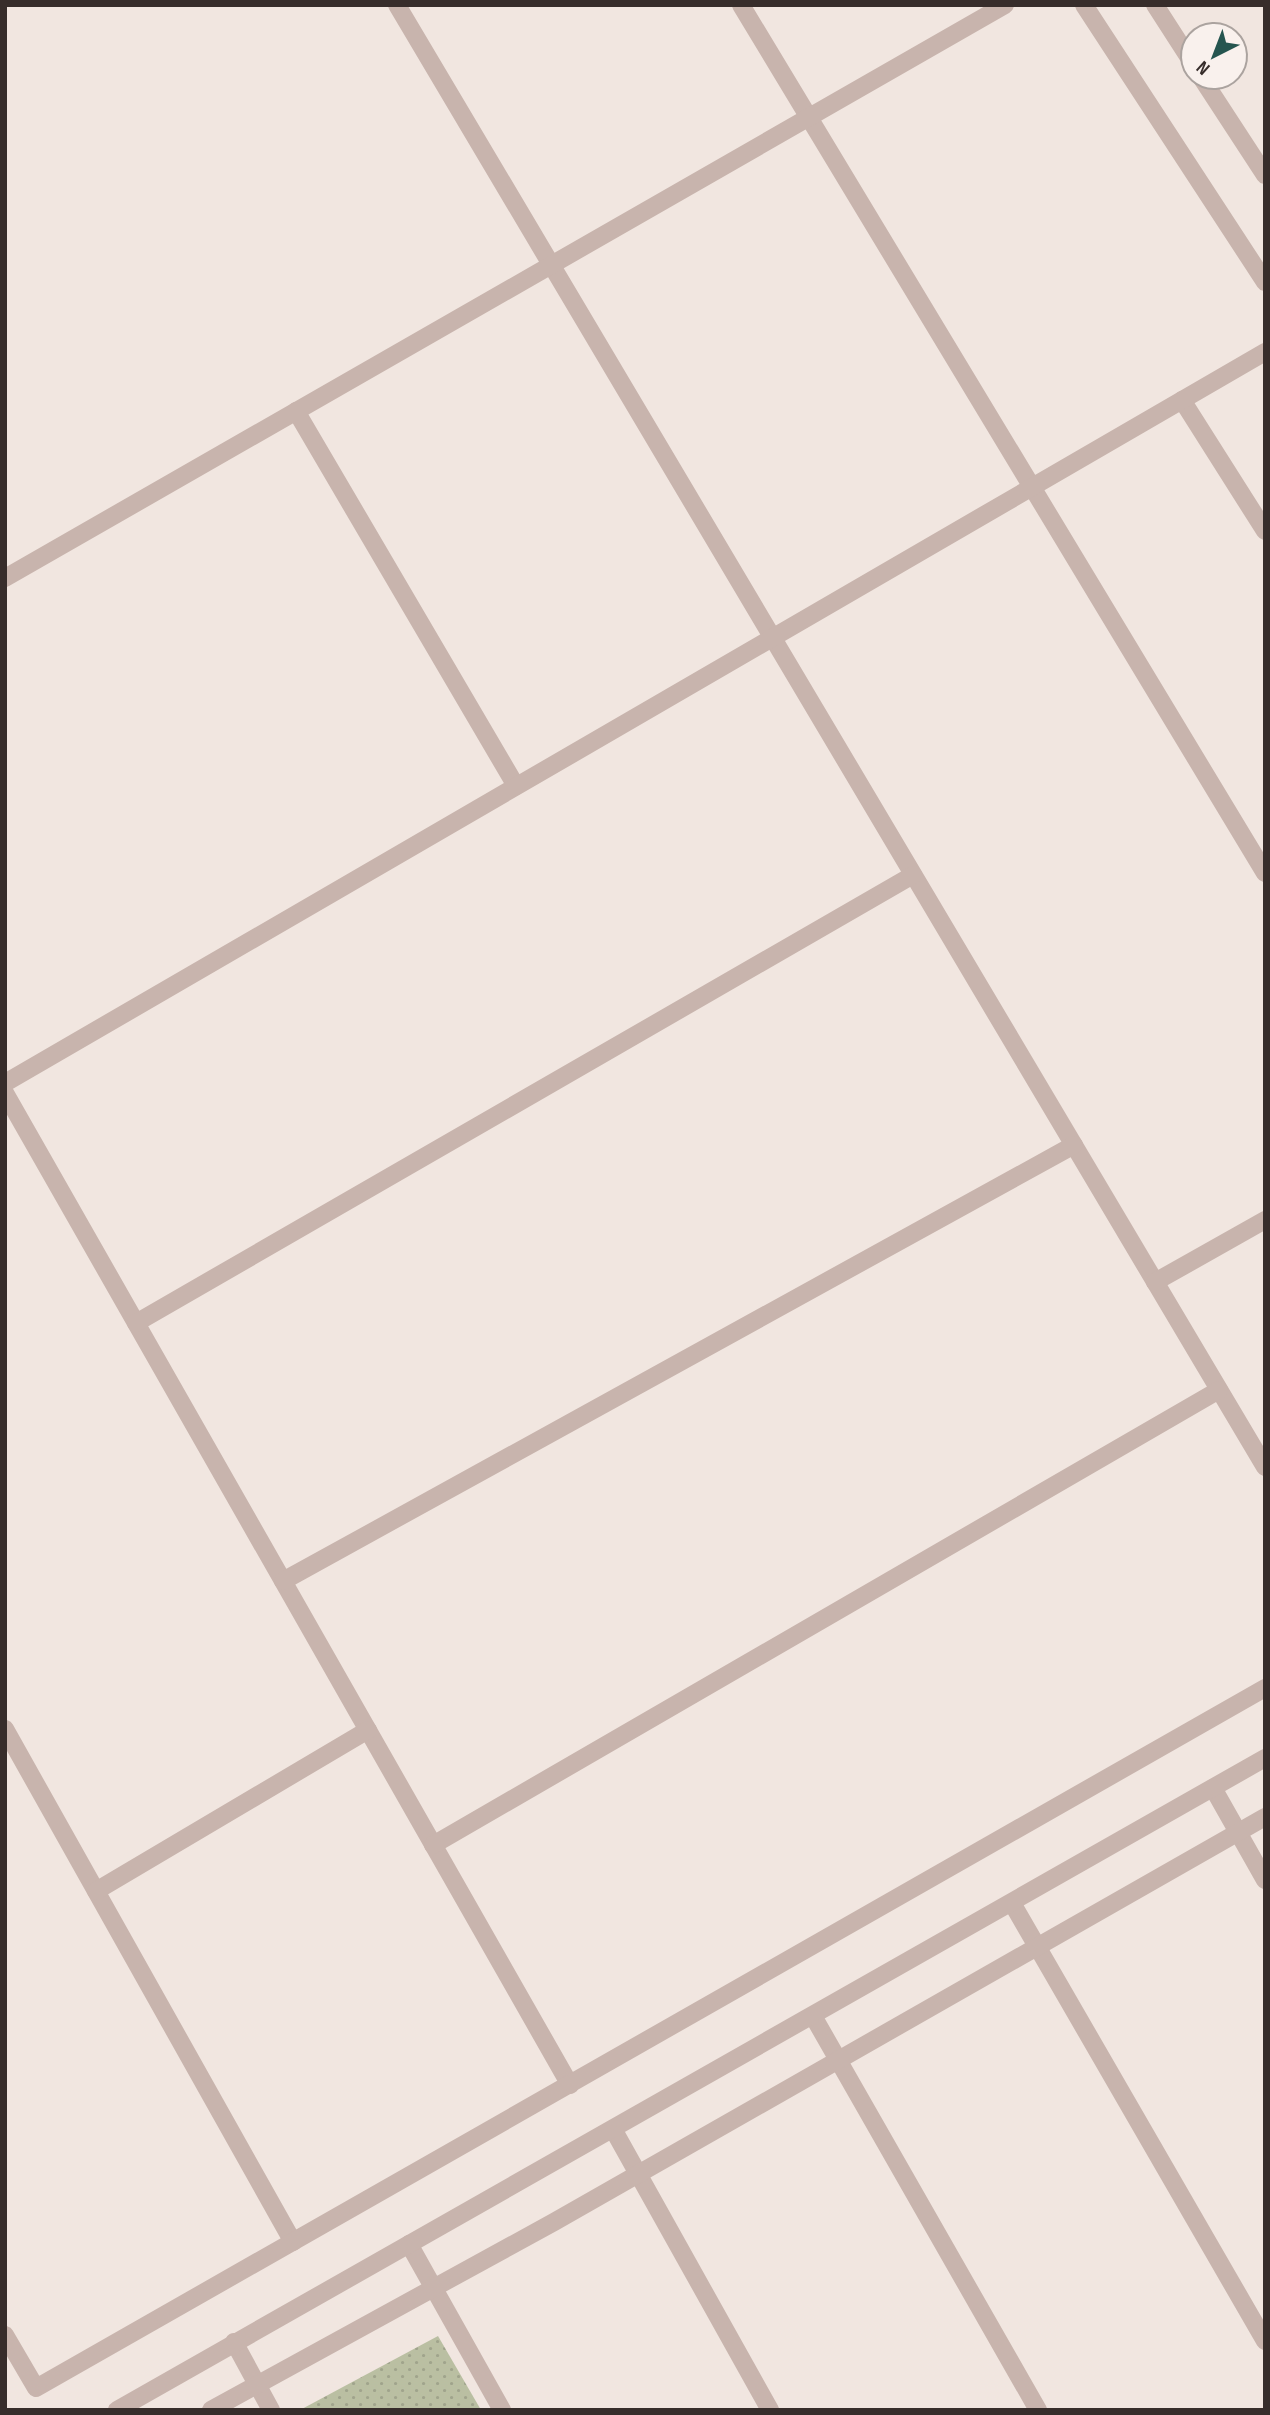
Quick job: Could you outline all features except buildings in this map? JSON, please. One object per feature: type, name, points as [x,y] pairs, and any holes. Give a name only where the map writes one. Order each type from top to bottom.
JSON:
[{"type":"street","points":[[397,5],[1265,1467]]},
{"type":"street","points":[[741,5],[1265,873]]},
{"type":"street","points":[[5,578],[1004,5]]},
{"type":"street","points":[[1084,5],[1265,282]]},
{"type":"street","points":[[1155,5],[1179,42]]},
{"type":"street","points":[[1210,91],[1265,176]]},
{"type":"street","points":[[5,1083],[1265,352]]},
{"type":"street","points":[[1182,400],[1265,531]]},
{"type":"street","points":[[296,411],[516,786]]},
{"type":"street","points":[[136,1323],[913,875]]},
{"type":"street","points":[[5,1093],[570,2085]]},
{"type":"street","points":[[283,1581],[1074,1145]]},
{"type":"street","points":[[1155,1282],[1265,1220]]},
{"type":"street","points":[[433,1845],[1219,1390]]},
{"type":"street","points":[[5,2335],[36,2388],[1265,1688]]},
{"type":"street","points":[[5,1728],[293,2242]]},
{"type":"street","points":[[96,1891],[368,1731]]},
{"type":"street","points":[[117,2410],[1265,1758]]},
{"type":"street","points":[[1213,1788],[1265,1880]]},
{"type":"street","points":[[211,2410],[638,2175],[1265,1817]]},
{"type":"street","points":[[1012,1903],[1265,2342]]},
{"type":"street","points":[[813,2017],[1038,2410]]},
{"type":"street","points":[[612,2129],[770,2410]]},
{"type":"street","points":[[409,2244],[502,2410]]},
{"type":"street","points":[[234,2342],[271,2410]]},
{"type":"green space","points":[[438,2336],[481,2410],[300,2410]]}]
